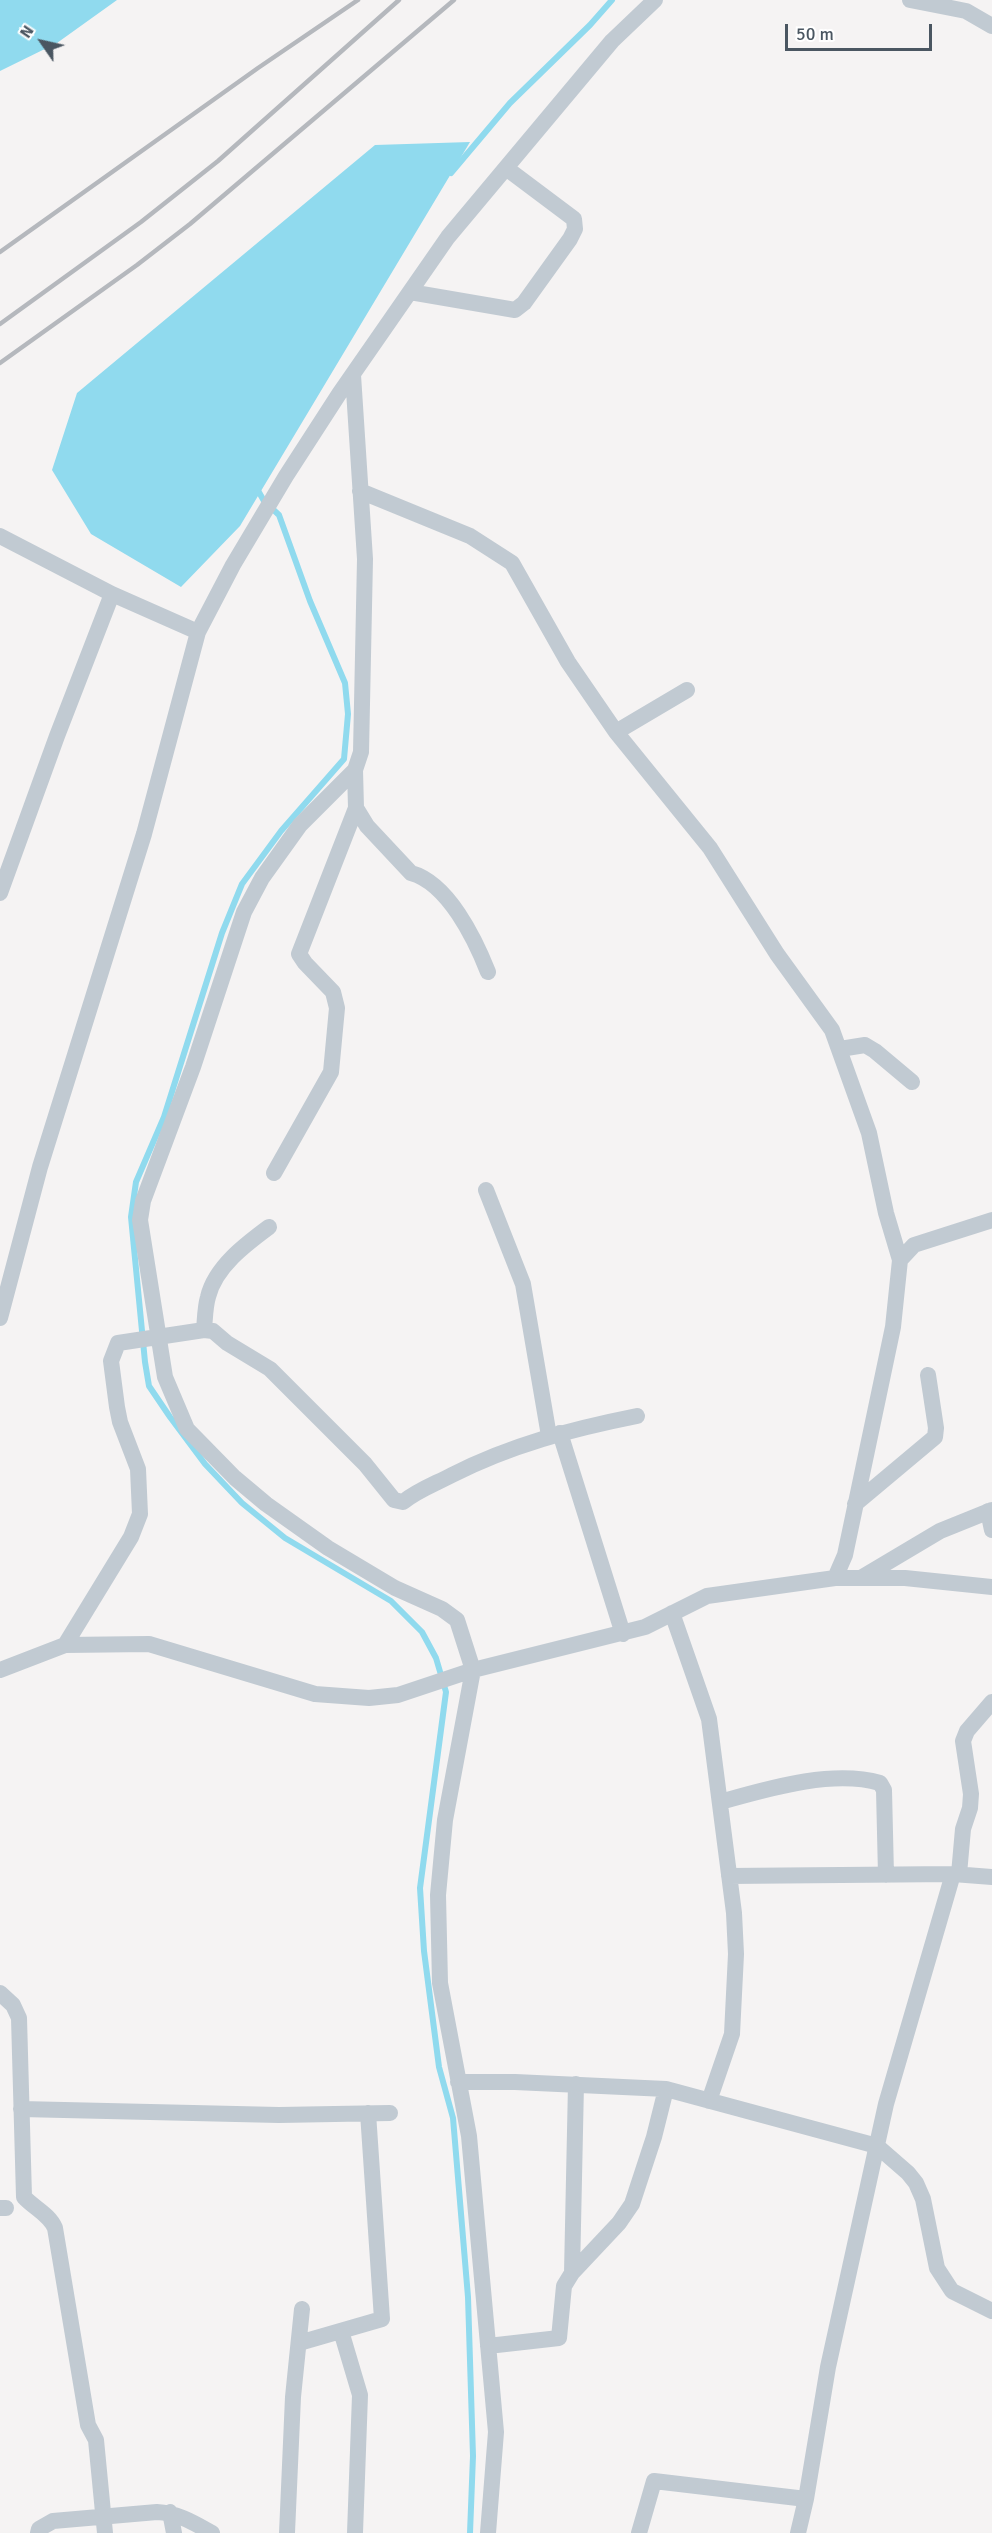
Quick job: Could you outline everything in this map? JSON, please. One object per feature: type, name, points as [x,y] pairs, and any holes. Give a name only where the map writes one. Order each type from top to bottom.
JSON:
[{"type":"street","points":[[0,1318],[40,1167],[144,834],[198,632],[233,565],[286,476],[448,237],[612,41],[655,0]]},
{"type":"street","points":[[910,0],[966,11],[992,26]]},
{"type":"street","points":[[410,292],[515,310],[524,303],[570,239],[575,230],[574,219],[506,168]]},
{"type":"street","points":[[274,1173],[331,1072],[337,1008],[333,992],[299,954],[356,808],[355,770],[361,752],[362,735],[365,559],[353,375]]},
{"type":"street","points":[[360,491],[470,536],[512,563],[559,648],[616,732],[710,848],[777,954],[832,1030],[868,1133],[884,1193],[886,1213],[900,1260],[893,1328],[845,1555],[836,1578]]},
{"type":"street","points":[[0,536],[112,594],[198,632]]},
{"type":"street","points":[[0,893],[112,594]]},
{"type":"street","points":[[616,732],[687,690]]},
{"type":"street","points":[[355,770],[300,825],[262,878],[244,912],[193,1067],[158,1166],[143,1201],[140,1220],[155,1338],[165,1377],[187,1429],[266,1504],[328,1548],[395,1588],[442,1609],[457,1620],[473,1670],[445,1820],[438,1896],[440,1983],[469,2136],[496,2432],[488,2533]]},
{"type":"street","points":[[356,808],[367,826],[411,873],[418,875],[445,896],[476,942],[488,972]]},
{"type":"street","points":[[840,1049],[865,1045],[912,1082]]},
{"type":"street","points":[[486,1190],[523,1284],[554,1435],[623,1634]]},
{"type":"street","points":[[900,1260],[914,1245],[992,1220]]},
{"type":"street","points":[[204,1330],[208,1296],[216,1279],[240,1249],[269,1227]]},
{"type":"street","points":[[65,1646],[131,1537],[140,1514],[138,1469],[120,1422],[111,1361],[118,1344],[130,1340],[204,1330],[213,1331],[227,1343],[270,1369],[365,1464],[394,1500],[403,1502],[416,1492],[489,1457],[554,1435],[637,1416]]},
{"type":"street","points":[[855,1504],[935,1437],[936,1428],[928,1375]]},
{"type":"street","points":[[861,1578],[940,1531],[990,1511],[992,1530]]},
{"type":"street","points":[[0,1670],[65,1646],[149,1644],[315,1694],[369,1698],[398,1695],[473,1670],[623,1634],[645,1627],[707,1596],[836,1578],[905,1578],[992,1587]]},
{"type":"street","points":[[672,1613],[709,1719],[734,1913],[736,1954],[732,2034],[709,2101]]},
{"type":"street","points":[[798,2533],[806,2499],[828,2367],[886,2104],[956,1874],[963,1829],[970,1808],[971,1794],[963,1741],[967,1731],[992,1702]]},
{"type":"street","points":[[720,1802],[788,1783],[864,1778],[880,1783],[884,1790],[886,1875]]},
{"type":"street","points":[[729,1876],[956,1874],[992,1877]]},
{"type":"street","points":[[0,1993],[13,2006],[19,2019],[24,2197],[34,2208],[51,2219],[55,2228],[88,2426],[96,2440],[105,2525]]},
{"type":"street","points":[[458,2082],[576,2084],[666,2089],[877,2146],[916,2183],[923,2199],[938,2268],[952,2291],[992,2311]]},
{"type":"street","points":[[572,2273],[576,2084]]},
{"type":"street","points":[[488,2346],[559,2338],[564,2286],[572,2273],[619,2223],[632,2204],[654,2137],[666,2089]]},
{"type":"street","points":[[21,2109],[279,2115],[390,2113]]},
{"type":"street","points":[[299,2343],[382,2319],[368,2114]]},
{"type":"street","points":[[286,2533],[293,2397],[302,2309]]},
{"type":"street","points":[[341,2331],[360,2395],[355,2533]]},
{"type":"street","points":[[639,2533],[654,2481],[806,2499]]},
{"type":"street","points":[[170,2512],[174,2533]]},
{"type":"street","points":[[38,2533],[39,2529],[53,2521],[105,2525],[170,2512],[212,2533]]},
{"type":"water","points":[[0,0],[117,0],[57,43],[0,71]]},
{"type":"water","points":[[470,142],[240,526],[181,587],[91,534],[52,470],[77,393],[375,145]]},
{"type":"waterway","points":[[451,173],[510,103],[590,25],[612,0]]},
{"type":"waterway","points":[[256,487],[264,501],[279,515],[310,601],[345,683],[348,714],[344,759],[281,831],[242,884],[222,933],[164,1117],[136,1182],[131,1217],[145,1362],[149,1386],[205,1464],[242,1503],[285,1538],[391,1601],[422,1632],[436,1658],[446,1692],[420,1888],[424,1951],[439,2067],[453,2118],[468,2297],[473,2456],[470,2533]]},
{"type":"railway","points":[[0,252],[258,68],[358,0]]},
{"type":"railway","points":[[0,324],[141,222],[218,161],[399,0]]},
{"type":"railway","points":[[0,363],[190,224],[454,0]]}]
